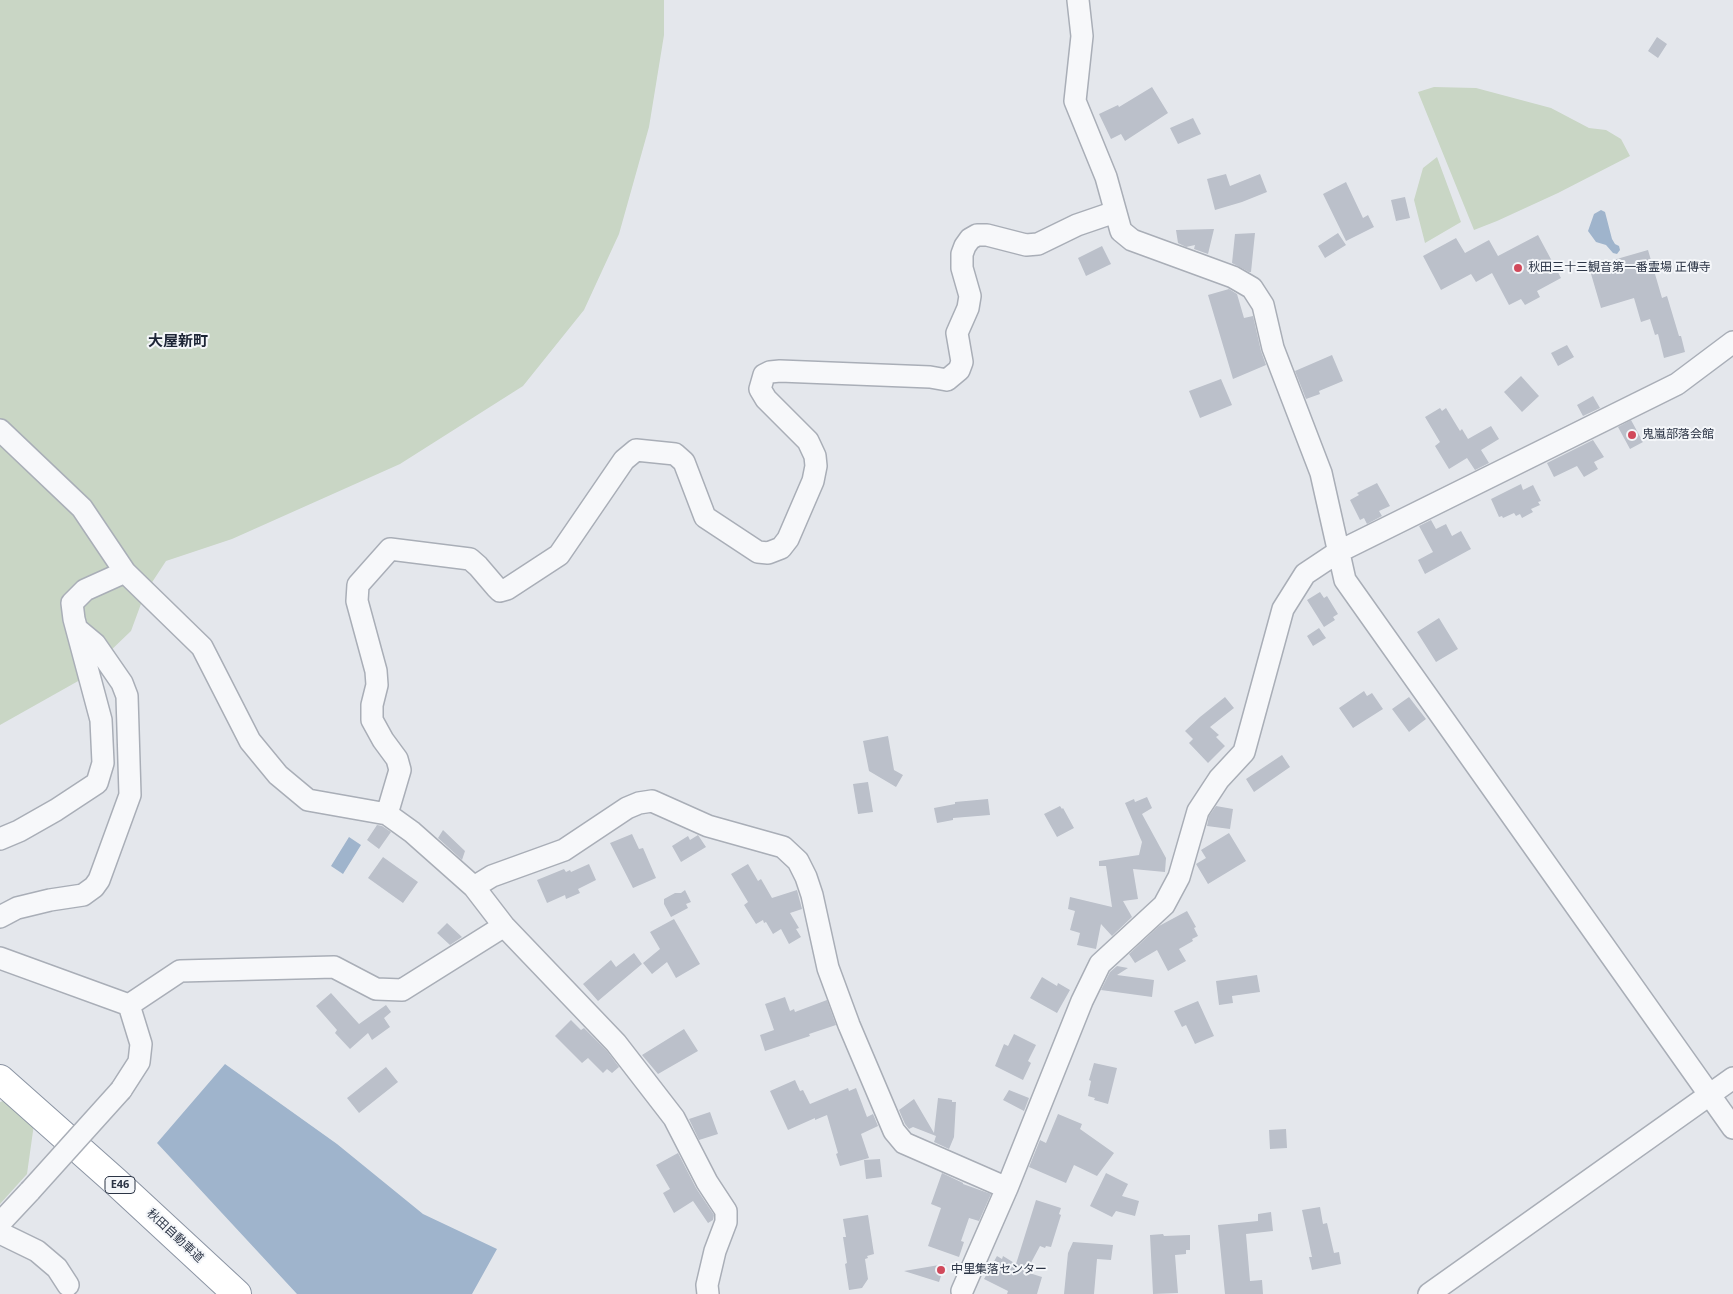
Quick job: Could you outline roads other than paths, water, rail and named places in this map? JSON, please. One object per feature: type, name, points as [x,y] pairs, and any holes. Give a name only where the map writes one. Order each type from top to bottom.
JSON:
[{"type":"highway","name":"秋田自動車道","points":[[0,1079],[116,1182],[237,1294]]},
{"type":"street","points":[[1078,0],[1082,36],[1075,101],[1106,177],[1121,231],[1132,240],[1233,277],[1252,288],[1263,305],[1272,348],[1321,472],[1345,580],[1733,1128]]},
{"type":"street","points":[[387,814],[400,770],[397,759],[383,740],[372,720],[372,704],[377,685],[376,670],[357,601],[358,585],[390,549],[470,559],[500,591],[507,590],[559,555],[624,460],[636,450],[675,454],[684,462],[705,517],[758,552],[768,553],[781,548],[788,539],[812,481],[816,466],[808,441],[766,399],[760,389],[764,375],[780,371],[930,377],[947,380],[959,370],[962,362],[957,333],[968,308],[970,296],[962,268],[962,254],[970,239],[978,235],[987,234],[1026,245],[1038,244],[1077,225],[1115,212]]},
{"type":"street","points":[[960,1293],[1007,1188],[1082,1001],[1100,964],[1164,905],[1179,877],[1198,811],[1219,779],[1244,752],[1283,609],[1306,574],[1338,552],[1677,384],[1733,342]]},
{"type":"street","points":[[0,430],[82,508],[125,572],[202,646],[250,741],[278,775],[308,800],[387,814],[412,832],[474,887],[504,926],[616,1043],[674,1118],[707,1182],[726,1211],[726,1222],[715,1251],[707,1285],[708,1294]]},
{"type":"street","points":[[0,838],[18,831],[56,810],[97,783],[103,763],[101,720],[72,603],[85,590],[125,572]]},
{"type":"street","points":[[0,918],[17,908],[83,895],[94,888],[99,880],[130,795],[127,696],[122,683],[95,644],[77,629]]},
{"type":"street","points":[[474,887],[492,876],[564,850],[627,808],[639,803],[652,801],[708,826],[783,847],[798,861],[806,877],[812,895],[828,968],[849,1025],[894,1131],[904,1143],[1007,1188]]},
{"type":"street","points":[[129,1005],[180,972],[334,967],[376,988],[402,990],[504,926]]},
{"type":"street","points":[[0,958],[129,1005]]},
{"type":"street","points":[[0,1223],[121,1090],[139,1062],[141,1044],[129,1005]]},
{"type":"street","points":[[1429,1294],[1733,1078]]},
{"type":"street","points":[[0,1233],[37,1251],[57,1268],[68,1285]]},
{"type":"water","points":[[1601,210],[1605,212],[1612,239],[1619,246],[1620,250],[1617,254],[1613,253],[1606,245],[1596,242],[1588,231],[1594,214]]},
{"type":"water","points":[[349,837],[361,845],[343,874],[331,866]]},
{"type":"water","points":[[225,1064],[337,1144],[423,1214],[497,1249],[472,1294],[297,1294],[157,1143]]},
{"type":"place","name":"秋田三十三観音第一番霊場 正傳寺","points":[[1518,268]]},
{"type":"place","name":"鬼嵐部落会館","points":[[1632,435]]},
{"type":"place","name":"中里集落センター","points":[[941,1270]]},
{"type":"district","name":"大屋新町","points":[[178,342]]}]
